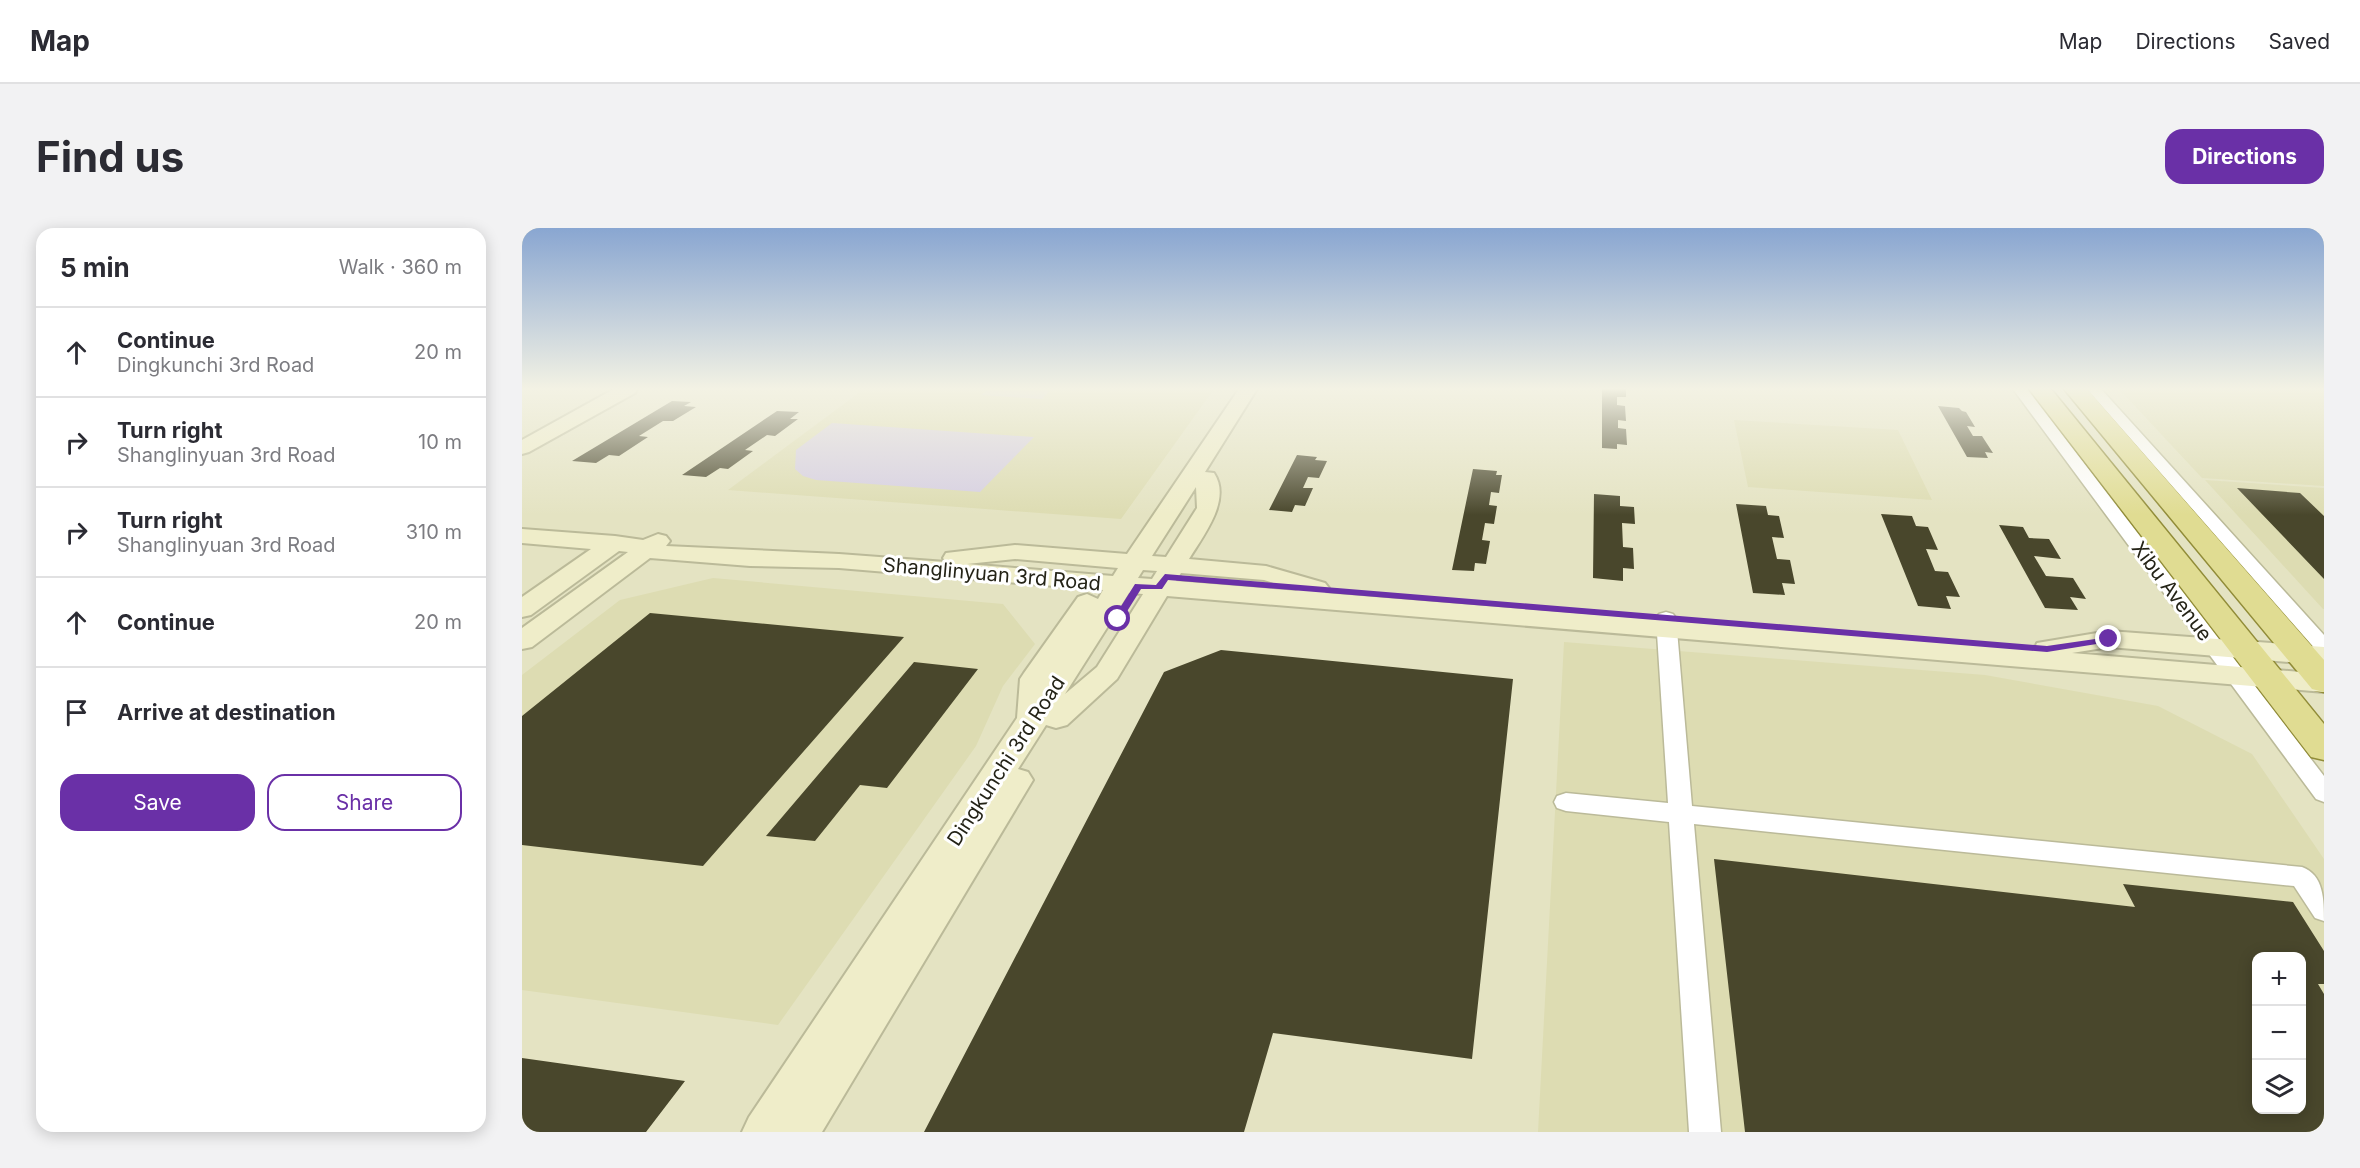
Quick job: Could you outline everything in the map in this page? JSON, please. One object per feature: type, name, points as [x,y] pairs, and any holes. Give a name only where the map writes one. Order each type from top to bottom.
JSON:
[{"type":"main road","name":"Xibu Avenue","points":[[2071,431],[2248,671],[2324,748]]},
{"type":"main road","points":[[2112,431],[2319,666]]},
{"type":"street","points":[[522,439],[542,431]]},
{"type":"street","points":[[522,448],[547,431]]},
{"type":"street","points":[[522,460],[538,451],[550,431]]},
{"type":"street","name":"Dingkunchi 3rd Road","points":[[1199,476],[1224,431]]},
{"type":"street","name":"Dingkunchi 3rd Road","points":[[796,1132],[1044,719],[1199,476],[1231,431]]},
{"type":"street","name":"Xibu Avenue","points":[[2054,431],[2248,671],[2324,793]]},
{"type":"street","points":[[2128,431],[2319,666]]},
{"type":"street","name":"Shanglinyuan 3rd Road","points":[[522,525],[767,560],[938,564],[2046,655]]},
{"type":"street","name":"Shanglinyuan 3rd Road","points":[[522,536],[644,544]]},
{"type":"street","points":[[522,609],[644,544]]},
{"type":"street","points":[[522,626],[644,544]]},
{"type":"street","points":[[522,641],[644,544]]},
{"type":"street","points":[[522,649],[570,623],[644,544]]},
{"type":"street","points":[[1666,623],[1706,1132]]},
{"type":"street","points":[[2046,655],[2109,639],[2248,671],[2324,699]]},
{"type":"street","points":[[2046,655],[2131,682],[2319,666]]},
{"type":"street","points":[[2248,671],[2319,666]]},
{"type":"street","name":"Dingkunchi 3rd Road","points":[[764,1132],[1044,719]]},
{"type":"street","points":[[1566,802],[2302,877],[2324,910]]},
{"type":"shaded area","points":[[807,431],[1184,431],[1121,519],[728,490]]},
{"type":"shaded area","points":[[821,431],[950,431],[1034,437],[980,492],[816,480],[803,476],[795,469],[796,450]]},
{"type":"shaded area","points":[[1736,431],[1899,431],[1932,500],[1748,487]]},
{"type":"shaded area","points":[[2158,431],[2324,431],[2324,486],[2202,478]]},
{"type":"shaded area","points":[[2205,480],[2324,488],[2324,609],[2323,609]]},
{"type":"shaded area","points":[[713,578],[1003,604],[1035,644],[1003,686],[976,746],[778,1025],[522,990],[522,675],[620,600]]},
{"type":"shaded area","points":[[1564,642],[1985,675],[2158,706],[2252,754],[2324,859],[2324,1132],[1538,1132]]},
{"type":"building","points":[[622,431],[647,431],[639,436],[648,437],[619,456],[609,455],[596,463],[572,461]]},
{"type":"building","points":[[747,431],[782,431],[775,436],[767,435],[745,450],[753,451],[728,469],[720,468],[706,477],[682,475]]},
{"type":"building","points":[[1602,431],[1626,431],[1627,445],[1617,444],[1617,449],[1602,448]]},
{"type":"building","points":[[1952,431],[1970,431],[1973,436],[1982,436],[1993,453],[1985,452],[1988,458],[1967,457]]},
{"type":"building","points":[[1297,455],[1317,457],[1315,460],[1327,461],[1319,478],[1308,477],[1303,488],[1313,488],[1305,506],[1295,505],[1292,512],[1269,510]]},
{"type":"building","points":[[1473,469],[1497,471],[1496,475],[1502,475],[1499,493],[1491,492],[1489,505],[1497,506],[1494,524],[1485,523],[1482,540],[1490,541],[1486,564],[1475,563],[1474,571],[1452,570]]},
{"type":"building","points":[[2237,488],[2300,493],[2324,516],[2324,579]]},
{"type":"building","points":[[1594,494],[1620,496],[1620,506],[1634,507],[1635,524],[1622,523],[1623,547],[1633,548],[1634,569],[1623,568],[1623,581],[1593,578]]},
{"type":"building","points":[[1736,504],[1766,506],[1768,515],[1779,516],[1784,538],[1772,537],[1777,559],[1790,560],[1795,584],[1782,583],[1785,595],[1753,593]]},
{"type":"building","points":[[1881,514],[1912,516],[1916,526],[1928,527],[1938,550],[1926,549],[1935,571],[1948,572],[1960,597],[1946,596],[1951,609],[1918,606]]},
{"type":"building","points":[[1999,525],[2023,527],[2029,538],[2049,539],[2061,559],[2034,556],[2046,576],[2073,578],[2086,599],[2070,597],[2078,610],[2045,608]]},
{"type":"building","points":[[650,613],[904,637],[703,866],[522,845],[522,716]]},
{"type":"building","points":[[1221,650],[1513,679],[1472,1059],[1273,1033],[1244,1132],[924,1132],[1164,672]]},
{"type":"building","points":[[914,662],[978,669],[887,788],[860,785],[815,841],[766,836]]},
{"type":"building","points":[[1714,859],[2135,907],[2123,884],[2293,902],[2324,951],[2324,984],[2318,984],[2324,994],[2324,1132],[1745,1132]]},
{"type":"building","points":[[522,1058],[685,1081],[646,1132],[522,1132]]},
{"type":"route","points":[[1118,619],[1138,586],[1159,587],[1165,577],[2047,649],[2109,639]]}]
